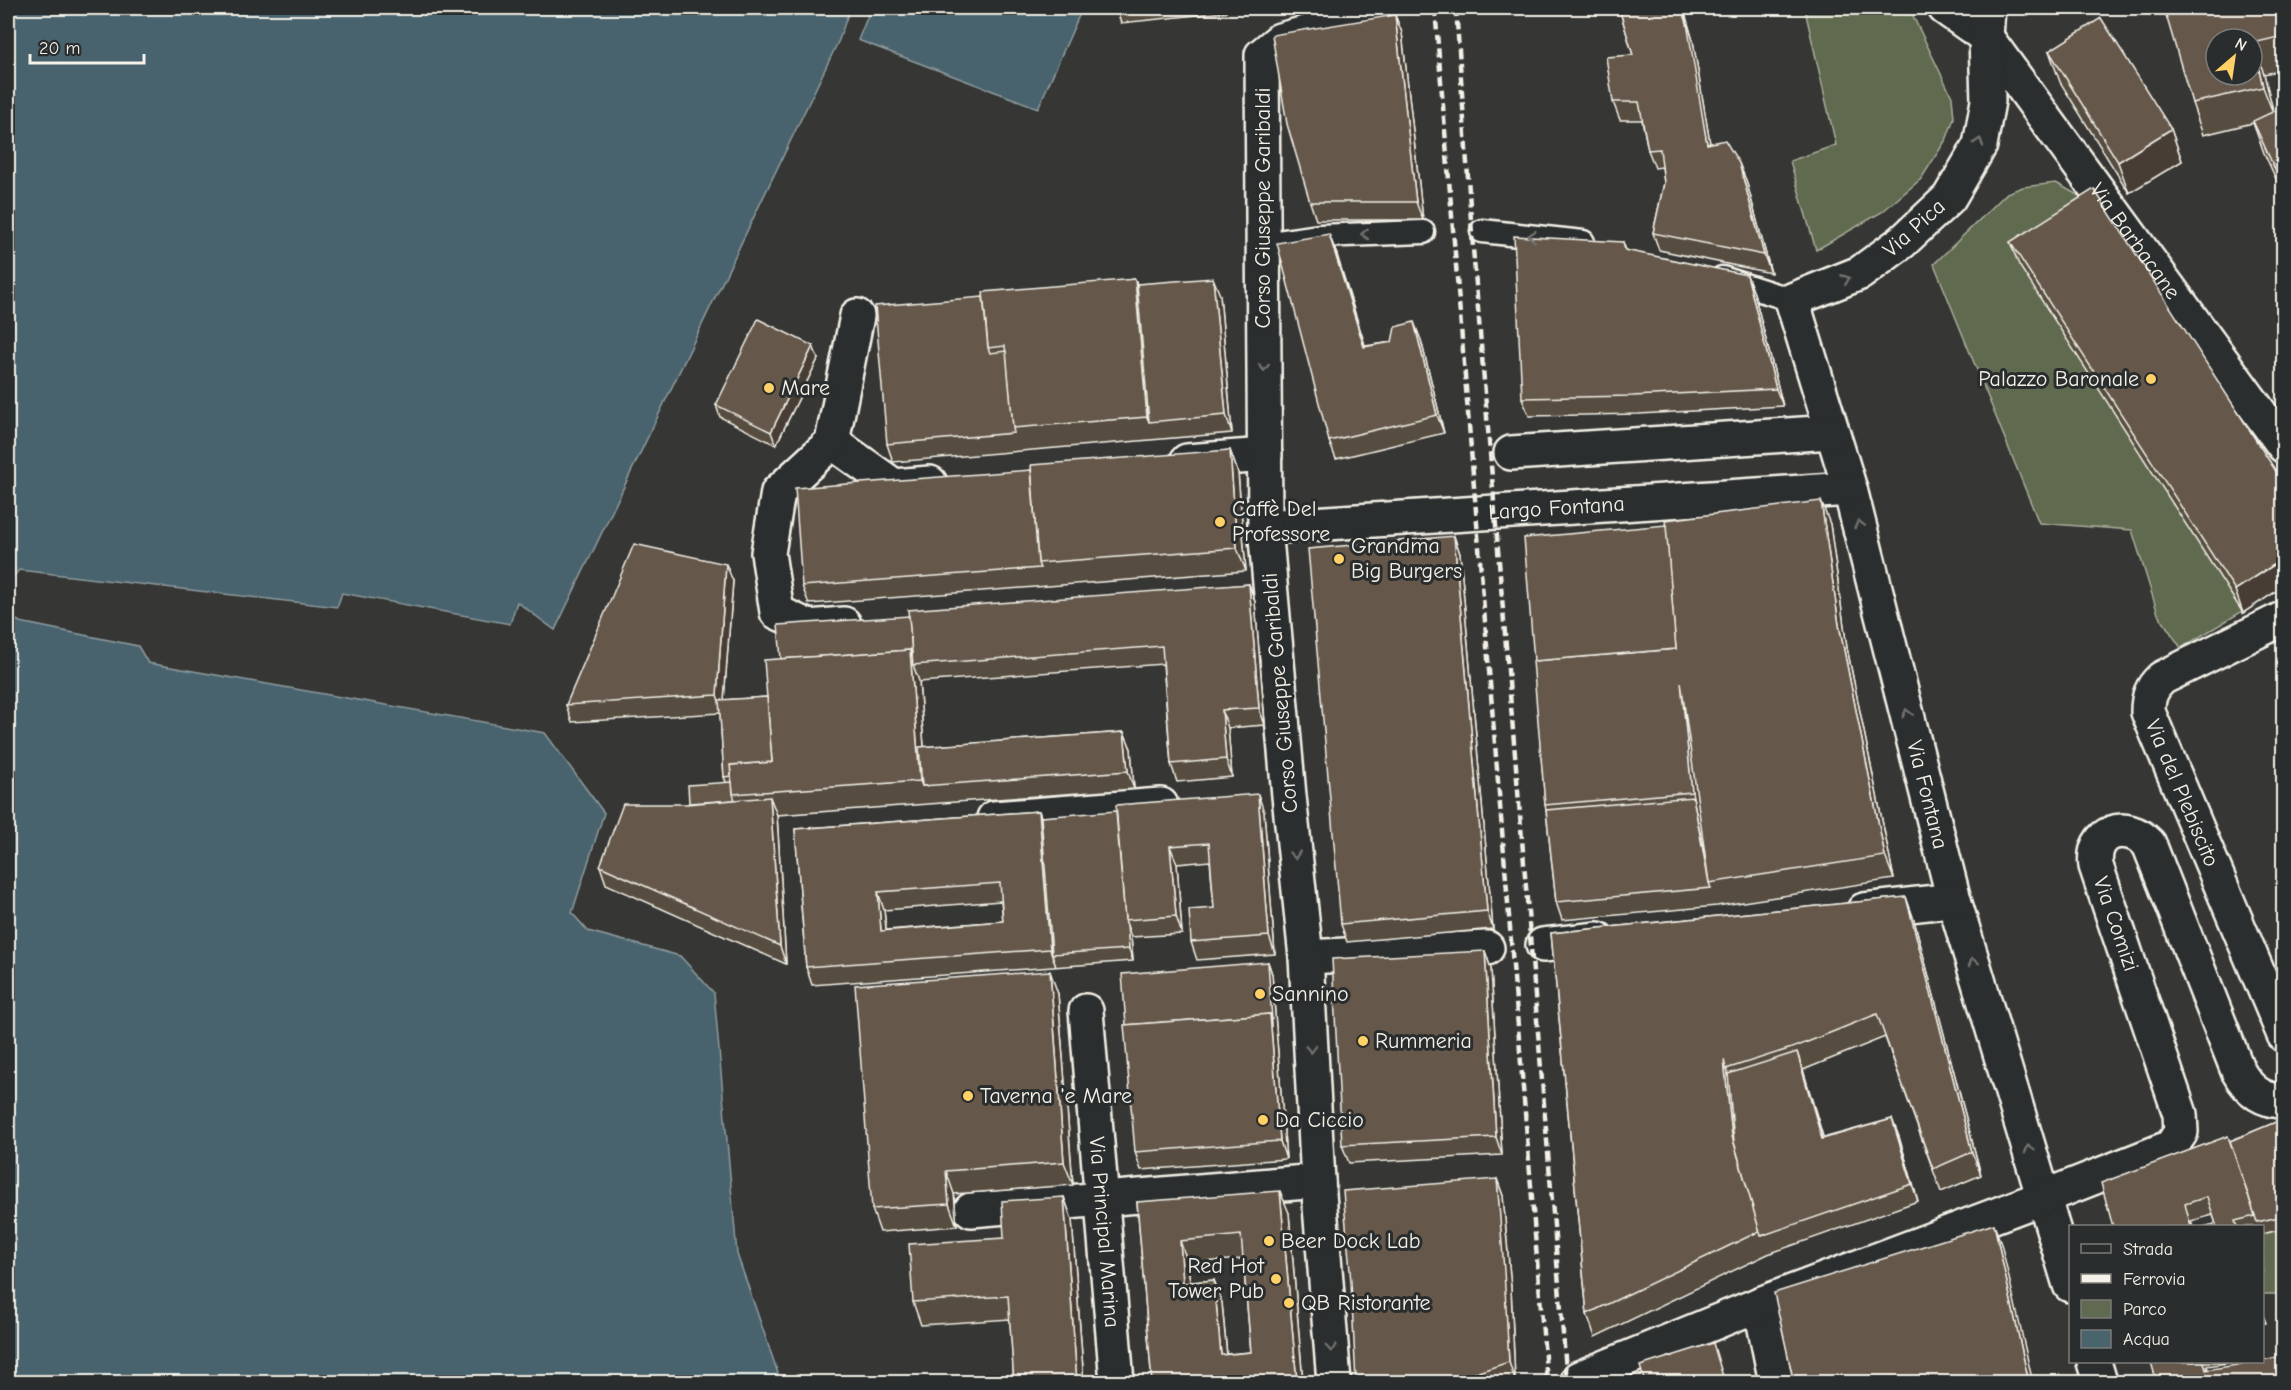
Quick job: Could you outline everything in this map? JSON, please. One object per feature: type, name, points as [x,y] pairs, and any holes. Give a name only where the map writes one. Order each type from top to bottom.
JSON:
[{"type":"street","name":"Corso Giuseppe Garibaldi","points":[[1334,1383],[1318,1181],[1306,957],[1277,796],[1258,589],[1265,527],[1262,55],[1280,40],[1368,16],[1373,8]]},
{"type":"street","name":"Via Barbacane","points":[[1945,8],[1987,22],[2283,446]]},
{"type":"street","name":"Via Pica","points":[[1792,300],[1860,273],[1902,242],[1949,198],[1980,145],[1988,101],[1987,22]]},
{"type":"street","name":"Via Fontana","points":[[1792,300],[1850,489],[1954,900],[2069,1282]]},
{"type":"street","points":[[857,316],[832,442],[778,492],[768,553],[777,612],[809,627],[868,622]]},
{"type":"street","points":[[1511,453],[1832,432]]},
{"type":"street","points":[[832,442],[894,486],[954,481]]},
{"type":"street","points":[[1157,464],[1265,455]]},
{"type":"street","name":"Largo Fontana","points":[[1265,527],[1850,489]]},
{"type":"street","name":"Via del Plebiscito","points":[[2283,618],[2162,678],[2148,698],[2148,712],[2283,1035]]},
{"type":"street","points":[[968,820],[1194,803]]},
{"type":"street","name":"Via Comizi","points":[[1579,1378],[1760,1304],[2163,1152],[2171,1147],[2181,1132],[2180,1114],[2096,866],[2097,847],[2103,838],[2112,833],[2131,831],[2149,843],[2238,1071],[2255,1093],[2267,1100],[2283,1101]]},
{"type":"street","points":[[1837,913],[1954,900]]},
{"type":"street","points":[[1543,945],[1625,936]]},
{"type":"street","points":[[1306,957],[1487,948]]},
{"type":"street","name":"Via Principal Marina","points":[[1086,1011],[1117,1383]]},
{"type":"street","points":[[971,1210],[1318,1181]]},
{"type":"street","points":[[1760,1304],[1776,1383]]},
{"type":"street","points":[[2094,1363],[2100,1383]]},
{"type":"lane","points":[[1482,231],[1571,240],[1605,247]]},
{"type":"lane","points":[[1263,244],[1319,236],[1423,232]]},
{"type":"lane","points":[[1706,273],[1792,300]]},
{"type":"green space","points":[[1905,8],[1912,14],[1952,97],[1954,118],[1947,138],[1921,179],[1882,212],[1816,250],[1790,161],[1836,145],[1805,10]]},
{"type":"green space","points":[[2056,183],[2083,198],[2283,587],[2181,648],[2158,614],[2132,530],[2039,523],[1934,264],[2007,193],[2023,187]]},
{"type":"green space","points":[[2283,1229],[2283,1294],[2264,1294],[2264,1234]]},
{"type":"water","points":[[8,8],[850,8],[839,40],[555,630],[517,602],[510,624],[342,593],[337,607],[19,570],[8,583]]},
{"type":"water","points":[[871,8],[1116,8],[1116,13],[1082,9],[1038,108],[858,40]]},
{"type":"water","points":[[8,615],[20,622],[138,646],[148,663],[545,733],[604,813],[572,913],[588,931],[680,956],[714,993],[737,1254],[781,1382],[8,1382]]},
{"type":"building","points":[[1619,8],[1682,8],[1687,23],[1707,144],[1725,140],[1739,163],[1764,255],[1653,233],[1664,183],[1660,149],[1648,150],[1639,102],[1613,102],[1606,57],[1633,55]]},
{"type":"building","points":[[2164,8],[2283,8],[2283,36],[2264,40],[2264,27],[2204,27],[2204,87],[2263,87],[2192,103]]},
{"type":"building","points":[[1395,15],[1416,202],[1310,202],[1287,124],[1272,35]]},
{"type":"building","points":[[2101,18],[2171,129],[2118,162],[2049,51]]},
{"type":"building","points":[[2283,107],[2283,187],[2253,121]]},
{"type":"building","name":"Palazzo Baronale","points":[[2094,189],[2283,482],[2283,559],[2235,590],[2010,242]]},
{"type":"building","points":[[1329,234],[1364,347],[1392,342],[1395,327],[1414,322],[1437,415],[1329,441],[1277,243]]},
{"type":"building","points":[[1514,236],[1623,242],[1625,250],[1747,275],[1776,389],[1633,396],[1522,398]]},
{"type":"building","points":[[1213,278],[1226,415],[1149,422],[1137,284]]},
{"type":"building","points":[[1135,279],[1147,417],[1013,428],[1005,346],[988,348],[983,292]]},
{"type":"building","points":[[983,297],[990,353],[1006,351],[1014,433],[887,444],[875,306]]},
{"type":"building","name":"Mare","points":[[758,319],[813,346],[771,432],[716,405]]},
{"type":"building","points":[[1230,450],[1237,548],[1038,563],[1031,465]]},
{"type":"building","points":[[1031,470],[1040,568],[802,586],[795,488]]},
{"type":"building","points":[[1821,501],[1839,625],[1885,856],[1709,883],[1681,682],[1692,792],[1545,805],[1533,661],[1676,649],[1665,520]]},
{"type":"building","points":[[1666,525],[1676,649],[1534,661],[1524,538]]},
{"type":"building","points":[[1454,536],[1487,911],[1341,924],[1308,549]]},
{"type":"building","points":[[634,544],[726,564],[717,695],[566,705]]},
{"type":"building","points":[[1249,584],[1259,708],[1222,710],[1226,759],[1171,764],[1162,646],[913,665],[908,610]]},
{"type":"building","points":[[909,616],[912,656],[910,650],[781,659],[778,625]]},
{"type":"building","points":[[910,650],[920,781],[733,794],[730,765],[772,762],[764,660]]},
{"type":"building","points":[[767,697],[772,762],[730,765],[731,776],[724,777],[719,700]]},
{"type":"building","points":[[1124,732],[1128,771],[922,786],[919,747]]},
{"type":"building","points":[[732,782],[735,800],[689,803],[688,785]]},
{"type":"building","points":[[1258,794],[1269,936],[1191,942],[1189,910],[1214,908],[1209,843],[1170,846],[1176,916],[1125,920],[1116,805]]},
{"type":"building","points":[[770,797],[780,946],[600,866],[623,804],[686,804]]},
{"type":"building","points":[[1693,797],[1711,888],[1556,902],[1546,810]]},
{"type":"building","points":[[1039,811],[1050,949],[806,967],[795,829]],"holes":[[[1000,883],[1003,921],[881,931],[878,892]]]},
{"type":"building","points":[[1116,811],[1129,949],[1052,954],[1041,817]]},
{"type":"building","points":[[1906,897],[1972,1152],[1933,1169],[1877,1014],[1795,1047],[1726,1069],[1724,1060],[1732,1136],[1760,1231],[1587,1314],[1551,933]]},
{"type":"building","points":[[1485,951],[1496,1137],[1342,1145],[1332,959]]},
{"type":"building","points":[[1268,962],[1272,1020],[1270,1014],[1126,1025],[1122,974]]},
{"type":"building","name":"Taverna 'e Mare","points":[[1050,971],[1064,1162],[946,1171],[949,1204],[872,1209],[855,985]]},
{"type":"building","points":[[1270,1014],[1280,1141],[1135,1152],[1124,1025]]},
{"type":"building","points":[[1797,1052],[1822,1139],[1892,1119],[1912,1184],[1761,1236],[1734,1142],[1728,1074]]},
{"type":"building","points":[[2283,1119],[2283,1216],[2257,1222],[2230,1141]]},
{"type":"building","points":[[2228,1136],[2255,1216],[2235,1221],[2236,1225],[2212,1225],[2216,1224],[2207,1197],[2185,1204],[2190,1225],[2112,1225],[2101,1183]]},
{"type":"building","points":[[1497,1179],[1509,1362],[1445,1383],[1356,1383],[1351,1282],[1343,1191]]},
{"type":"building","points":[[1280,1191],[1297,1383],[1152,1383],[1137,1202]],"holes":[[[1241,1235],[1251,1352],[1221,1355],[1214,1280],[1183,1283],[1180,1241]]]},
{"type":"building","points":[[1064,1197],[1077,1383],[1014,1383],[1008,1296],[913,1302],[909,1244],[1004,1238],[1002,1201]]},
{"type":"building","points":[[1994,1224],[2029,1383],[1794,1383],[1774,1293]]},
{"type":"building","points":[[1713,1343],[1725,1383],[1645,1383],[1640,1366]]},
{"type":"building","points":[[2283,1356],[2283,1383],[2157,1383],[2151,1363],[2204,1363],[2206,1370],[2249,1363],[2264,1363],[2264,1360]]},
{"type":"railway","points":[[1435,8],[1547,1382]]},
{"type":"railway","points":[[1456,8],[1473,248],[1567,1382]]},
{"type":"place","name":"Palazzo Baronale","points":[[2151,379]]},
{"type":"place","name":"Mare","points":[[769,388]]},
{"type":"place","name":"Caffè Del Professore","points":[[1220,522]]},
{"type":"place","name":"Grandma Big Burgers","points":[[1339,559]]},
{"type":"place","name":"Sannino","points":[[1260,994]]},
{"type":"place","name":"Rummeria","points":[[1363,1041]]},
{"type":"place","name":"Taverna 'e Mare","points":[[968,1096]]},
{"type":"place","name":"Da Ciccio","points":[[1263,1120]]},
{"type":"place","name":"Beer Dock Lab","points":[[1269,1241]]},
{"type":"place","name":"Red Hot Tower Pub","points":[[1276,1279]]},
{"type":"place","name":"QB Ristorante","points":[[1289,1303]]}]
